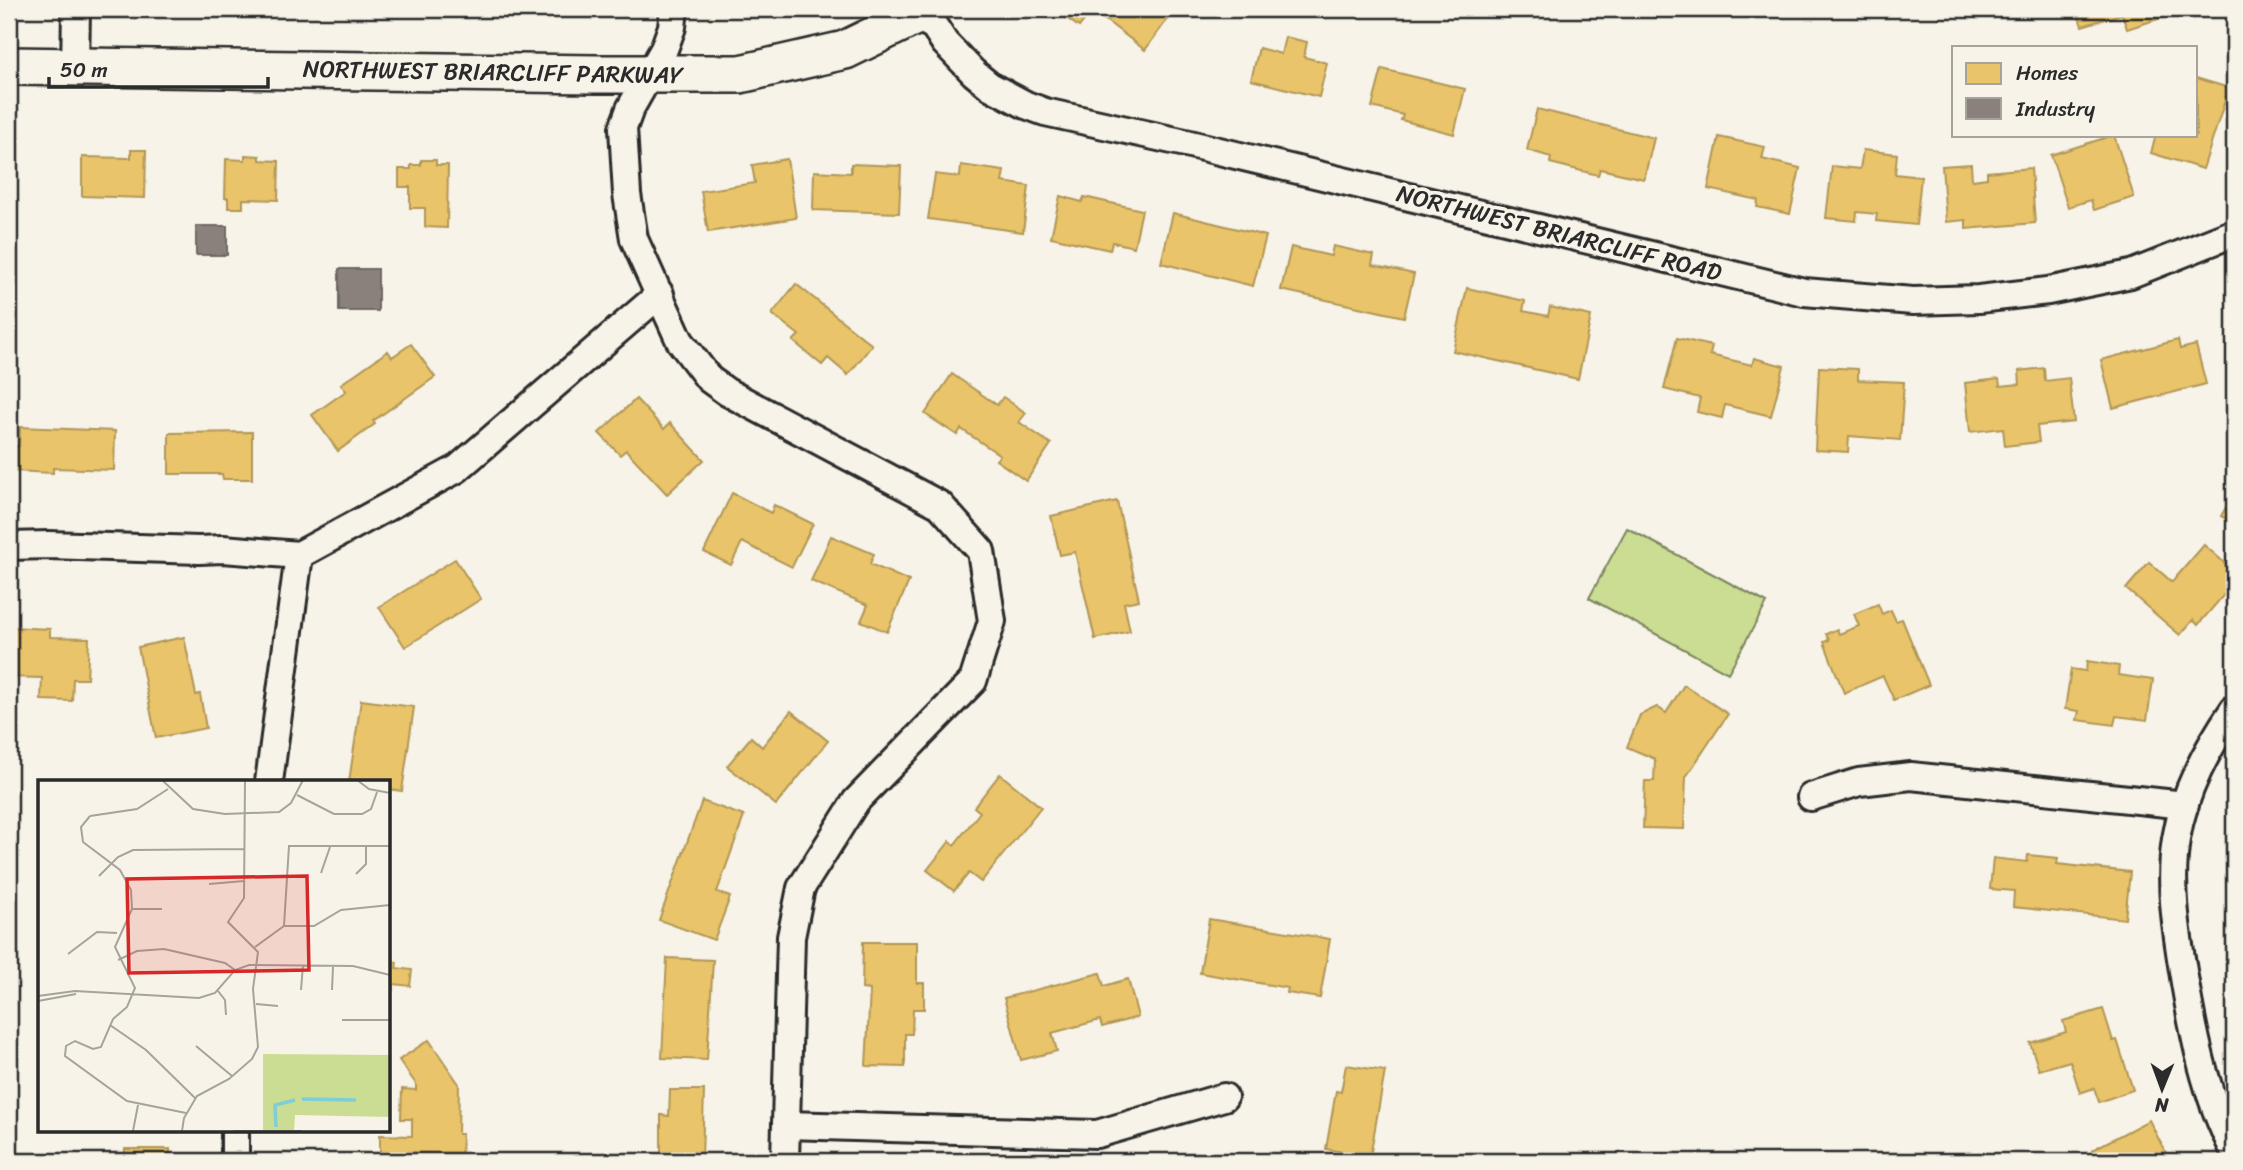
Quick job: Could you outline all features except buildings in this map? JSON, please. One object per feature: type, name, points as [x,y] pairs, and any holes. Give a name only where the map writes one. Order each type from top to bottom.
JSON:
[{"type":"main road","name":"NORTHWEST BRIARCLIFF PARKWAY","points":[[9,66],[740,74],[845,50],[918,12]]},
{"type":"street","points":[[75,68],[76,9]]},
{"type":"street","points":[[674,9],[672,27],[664,49],[623,128],[634,239],[680,341],[709,379],[727,392],[940,505],[981,551],[992,621],[972,681],[856,801],[801,888],[792,937],[785,1161]]},
{"type":"street","name":"NORTHWEST BRIARCLIFF ROAD","points":[[918,12],[934,26],[945,43],[974,73],[990,86],[1045,112],[1190,144],[1804,292],[1913,301],[1979,299],[2048,291],[2131,274],[2234,233]]},
{"type":"street","points":[[9,546],[223,549],[299,555],[457,469],[660,293]]},
{"type":"street","points":[[269,780],[299,555]]},
{"type":"street","points":[[2234,709],[2195,774],[2176,838],[2172,876],[2174,915],[2194,1033],[2210,1090],[2234,1150]]},
{"type":"street","points":[[1811,797],[1859,782],[1911,776],[2185,805]]},
{"type":"street","points":[[786,1125],[1097,1134],[1224,1097]]},
{"type":"street","points":[[235,1132],[235,1161]]},
{"type":"green space","points":[[1627,528],[1767,603],[1728,673],[1589,598]]}]
